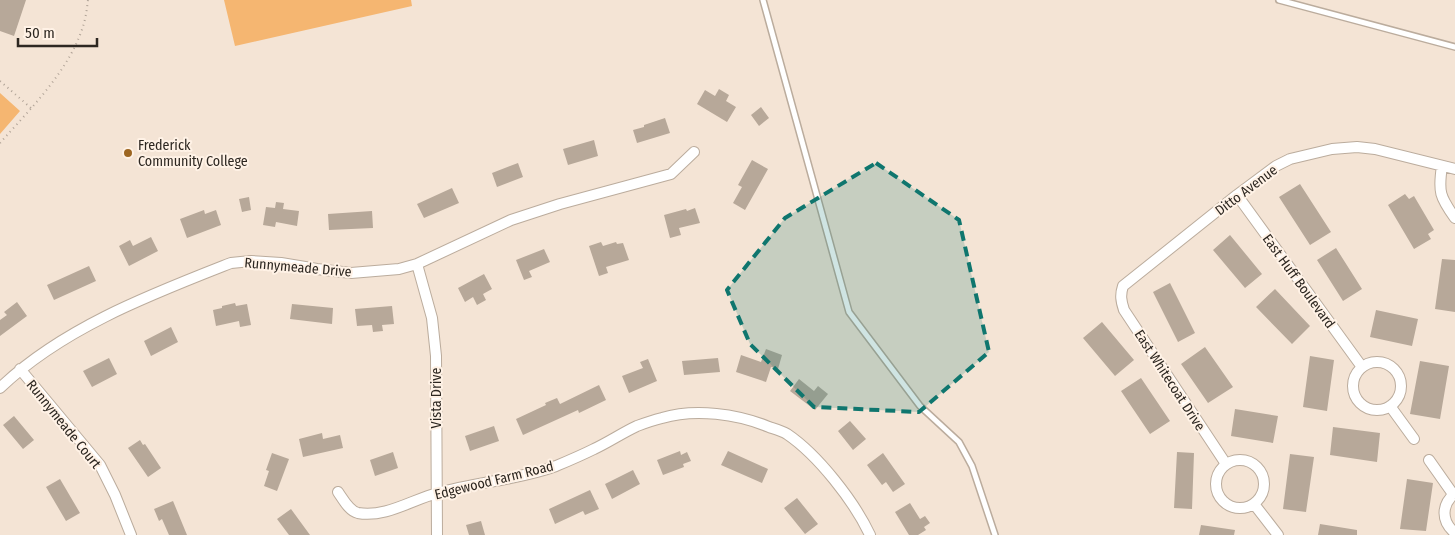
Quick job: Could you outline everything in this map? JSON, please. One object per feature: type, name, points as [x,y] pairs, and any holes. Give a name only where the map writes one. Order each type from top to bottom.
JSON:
[{"type":"street","name":"Ditto Avenue","points":[[1121,293],[1123,286],[1237,195],[1276,166],[1290,159],[1332,148],[1357,147],[1455,169]]},
{"type":"street","name":"Runnymeade Drive","points":[[0,388],[20,369],[50,347],[104,317],[232,263],[251,261],[281,263],[351,273],[400,269],[416,264],[511,220],[560,204],[671,174],[694,152]]},
{"type":"street","points":[[1442,166],[1440,191],[1444,203],[1455,218]]},
{"type":"street","name":"East Huff Boulevard","points":[[1237,195],[1362,367]]},
{"type":"street","name":"Vista Drive","points":[[416,264],[432,318],[436,356],[437,535]]},
{"type":"street","name":"East Whitecoat Drive","points":[[1121,293],[1124,310],[1226,464]]},
{"type":"street","points":[[1378,362],[1387,364],[1394,369],[1399,376],[1401,384],[1400,393],[1390,406],[1381,410],[1372,410],[1357,400],[1353,382],[1356,374],[1362,367],[1378,362]]},
{"type":"street","name":"Runnymeade Court","points":[[20,369],[100,465],[115,495],[131,535]]},
{"type":"street","points":[[1390,406],[1414,439]]},
{"type":"street","name":"Edgewood Farm Road","points":[[338,492],[346,504],[357,513],[378,513],[437,493],[512,478],[554,466],[594,450],[637,426],[664,417],[699,413],[729,416],[759,423],[785,433],[808,450],[840,488],[870,535]]},
{"type":"street","points":[[1235,460],[1244,460],[1253,463],[1260,470],[1264,478],[1264,488],[1261,497],[1254,504],[1246,508],[1236,508],[1227,505],[1220,498],[1216,489],[1216,480],[1226,464],[1235,460]]},
{"type":"street","points":[[1429,460],[1454,494],[1446,504],[1444,516],[1449,528],[1455,533]]},
{"type":"street","points":[[1254,504],[1278,535]]},
{"type":"lane","points":[[763,0],[849,312],[920,406],[959,442],[972,466],[995,535]]},
{"type":"lane","points":[[1279,0],[1455,47]]},
{"type":"path","points":[[0,143],[31,108],[63,67],[76,44],[84,23],[88,0]]},
{"type":"path","points":[[0,81],[31,108]]},
{"type":"highlighted area","points":[[876,163],[959,220],[989,352],[919,412],[814,407],[750,344],[727,290],[785,218]]},
{"type":"shaded area","points":[[224,0],[411,0],[412,6],[235,46]]},
{"type":"shaded area","points":[[0,93],[20,111],[0,134]]},
{"type":"building","points":[[0,0],[26,0],[14,36],[0,31]]},
{"type":"building","points":[[719,89],[729,95],[726,101],[736,107],[727,122],[697,104],[705,90],[715,96]]},
{"type":"building","points":[[761,107],[769,118],[759,126],[751,115]]},
{"type":"building","points":[[665,118],[670,133],[637,143],[633,130]]},
{"type":"building","points":[[594,140],[598,156],[568,165],[563,149]]},
{"type":"building","points":[[752,160],[768,169],[745,210],[733,203],[742,187],[738,185]]},
{"type":"building","points":[[518,163],[523,177],[497,187],[492,173]]},
{"type":"building","points":[[1300,184],[1331,232],[1310,245],[1279,197]]},
{"type":"building","points":[[452,188],[459,203],[424,218],[417,204]]},
{"type":"building","points":[[1405,194],[1409,199],[1414,196],[1434,230],[1428,234],[1431,239],[1414,249],[1388,205]]},
{"type":"building","points":[[249,197],[251,210],[242,212],[239,199]]},
{"type":"building","points":[[276,202],[284,203],[283,209],[299,211],[297,226],[276,222],[275,227],[263,225],[266,207],[275,208]]},
{"type":"building","points":[[695,208],[700,223],[679,228],[681,235],[670,238],[664,215]]},
{"type":"building","points":[[204,210],[205,214],[216,210],[221,225],[187,238],[180,219]]},
{"type":"building","points":[[372,211],[373,228],[329,230],[328,214]]},
{"type":"building","points":[[1230,235],[1262,274],[1245,288],[1213,250]]},
{"type":"building","points":[[151,237],[158,251],[129,266],[119,246],[130,240],[133,246]]},
{"type":"building","points":[[601,242],[603,246],[616,242],[617,244],[623,243],[629,260],[606,267],[608,273],[599,276],[589,246]]},
{"type":"building","points":[[1336,248],[1362,289],[1343,301],[1317,260]]},
{"type":"building","points":[[544,249],[550,262],[529,271],[532,277],[524,280],[516,260]]},
{"type":"building","points":[[1442,259],[1455,260],[1455,312],[1435,309]]},
{"type":"building","points":[[89,266],[96,281],[54,300],[47,285]]},
{"type":"building","points":[[484,274],[492,289],[483,294],[486,300],[477,305],[473,297],[465,302],[458,288]]},
{"type":"building","points":[[1170,283],[1195,333],[1178,342],[1153,292]]},
{"type":"building","points":[[1275,289],[1310,326],[1292,344],[1256,307]]},
{"type":"building","points":[[17,302],[27,316],[0,336],[0,320],[7,315],[4,312]]},
{"type":"building","points":[[235,303],[236,306],[247,304],[251,325],[240,327],[239,321],[216,326],[213,310]]},
{"type":"building","points":[[292,304],[333,308],[332,324],[290,319]]},
{"type":"building","points":[[392,306],[394,324],[382,325],[383,331],[373,332],[372,325],[357,326],[355,309]]},
{"type":"building","points":[[1376,310],[1418,319],[1412,346],[1370,337]]},
{"type":"building","points":[[1102,322],[1134,360],[1115,376],[1083,338]]},
{"type":"building","points":[[171,327],[178,342],[151,356],[144,341]]},
{"type":"building","points":[[1205,347],[1233,387],[1208,403],[1181,364]]},
{"type":"building","points":[[766,349],[782,355],[778,369],[771,367],[766,382],[736,372],[741,355],[761,362]]},
{"type":"building","points":[[1310,356],[1334,360],[1327,411],[1303,407]]},
{"type":"building","points":[[109,358],[117,374],[92,387],[83,371]]},
{"type":"building","points":[[718,358],[720,372],[684,375],[682,361]]},
{"type":"building","points":[[648,359],[657,381],[629,393],[622,376],[643,368],[640,362]]},
{"type":"building","points":[[1420,361],[1449,366],[1440,419],[1410,414]]},
{"type":"building","points":[[1141,378],[1170,421],[1150,434],[1121,391]]},
{"type":"building","points":[[799,379],[814,391],[818,386],[828,394],[815,410],[790,391]]},
{"type":"building","points":[[599,385],[606,400],[579,413],[578,410],[523,435],[516,419],[557,398],[560,404]]},
{"type":"building","points":[[1235,409],[1278,416],[1273,443],[1231,436]]},
{"type":"building","points":[[14,416],[34,440],[23,449],[3,425]]},
{"type":"building","points":[[850,421],[866,439],[853,450],[838,431]]},
{"type":"building","points":[[494,426],[499,441],[470,451],[465,436]]},
{"type":"building","points":[[1333,427],[1380,433],[1377,462],[1330,455]]},
{"type":"building","points":[[322,433],[323,439],[340,435],[343,448],[303,457],[299,439]]},
{"type":"building","points":[[140,440],[143,445],[145,444],[161,468],[148,477],[128,448]]},
{"type":"building","points":[[680,451],[681,455],[687,452],[691,461],[683,464],[684,467],[663,475],[657,460]]},
{"type":"building","points":[[728,451],[768,469],[762,483],[721,465]]},
{"type":"building","points":[[393,452],[398,468],[375,476],[370,460]]},
{"type":"building","points":[[1177,452],[1194,453],[1192,509],[1174,508]]},
{"type":"building","points":[[272,453],[289,459],[277,491],[264,486],[269,471],[266,470]]},
{"type":"building","points":[[883,453],[905,484],[893,492],[886,482],[882,485],[867,465]]},
{"type":"building","points":[[1290,454],[1314,457],[1306,512],[1283,509]]},
{"type":"building","points":[[633,470],[640,484],[612,499],[605,484]]},
{"type":"building","points":[[60,479],[80,513],[66,521],[46,487]]},
{"type":"building","points":[[1407,479],[1433,483],[1426,531],[1400,529]]},
{"type":"building","points":[[590,490],[599,509],[585,515],[583,511],[555,524],[549,509]]},
{"type":"building","points":[[797,498],[818,524],[805,534],[784,508]]},
{"type":"building","points":[[173,501],[187,535],[169,535],[162,519],[159,521],[154,509]]},
{"type":"building","points":[[910,503],[920,519],[925,516],[930,523],[924,527],[926,530],[918,535],[909,535],[895,512]]},
{"type":"building","points":[[291,509],[310,535],[289,535],[277,519]]},
{"type":"building","points":[[481,521],[485,535],[469,535],[466,525]]},
{"type":"building","points":[[1320,524],[1357,530],[1357,535],[1318,535]]},
{"type":"building","points":[[1201,525],[1235,530],[1234,535],[1199,535]]},
{"type":"place","name":"Frederick Community College","points":[[128,153]]}]
